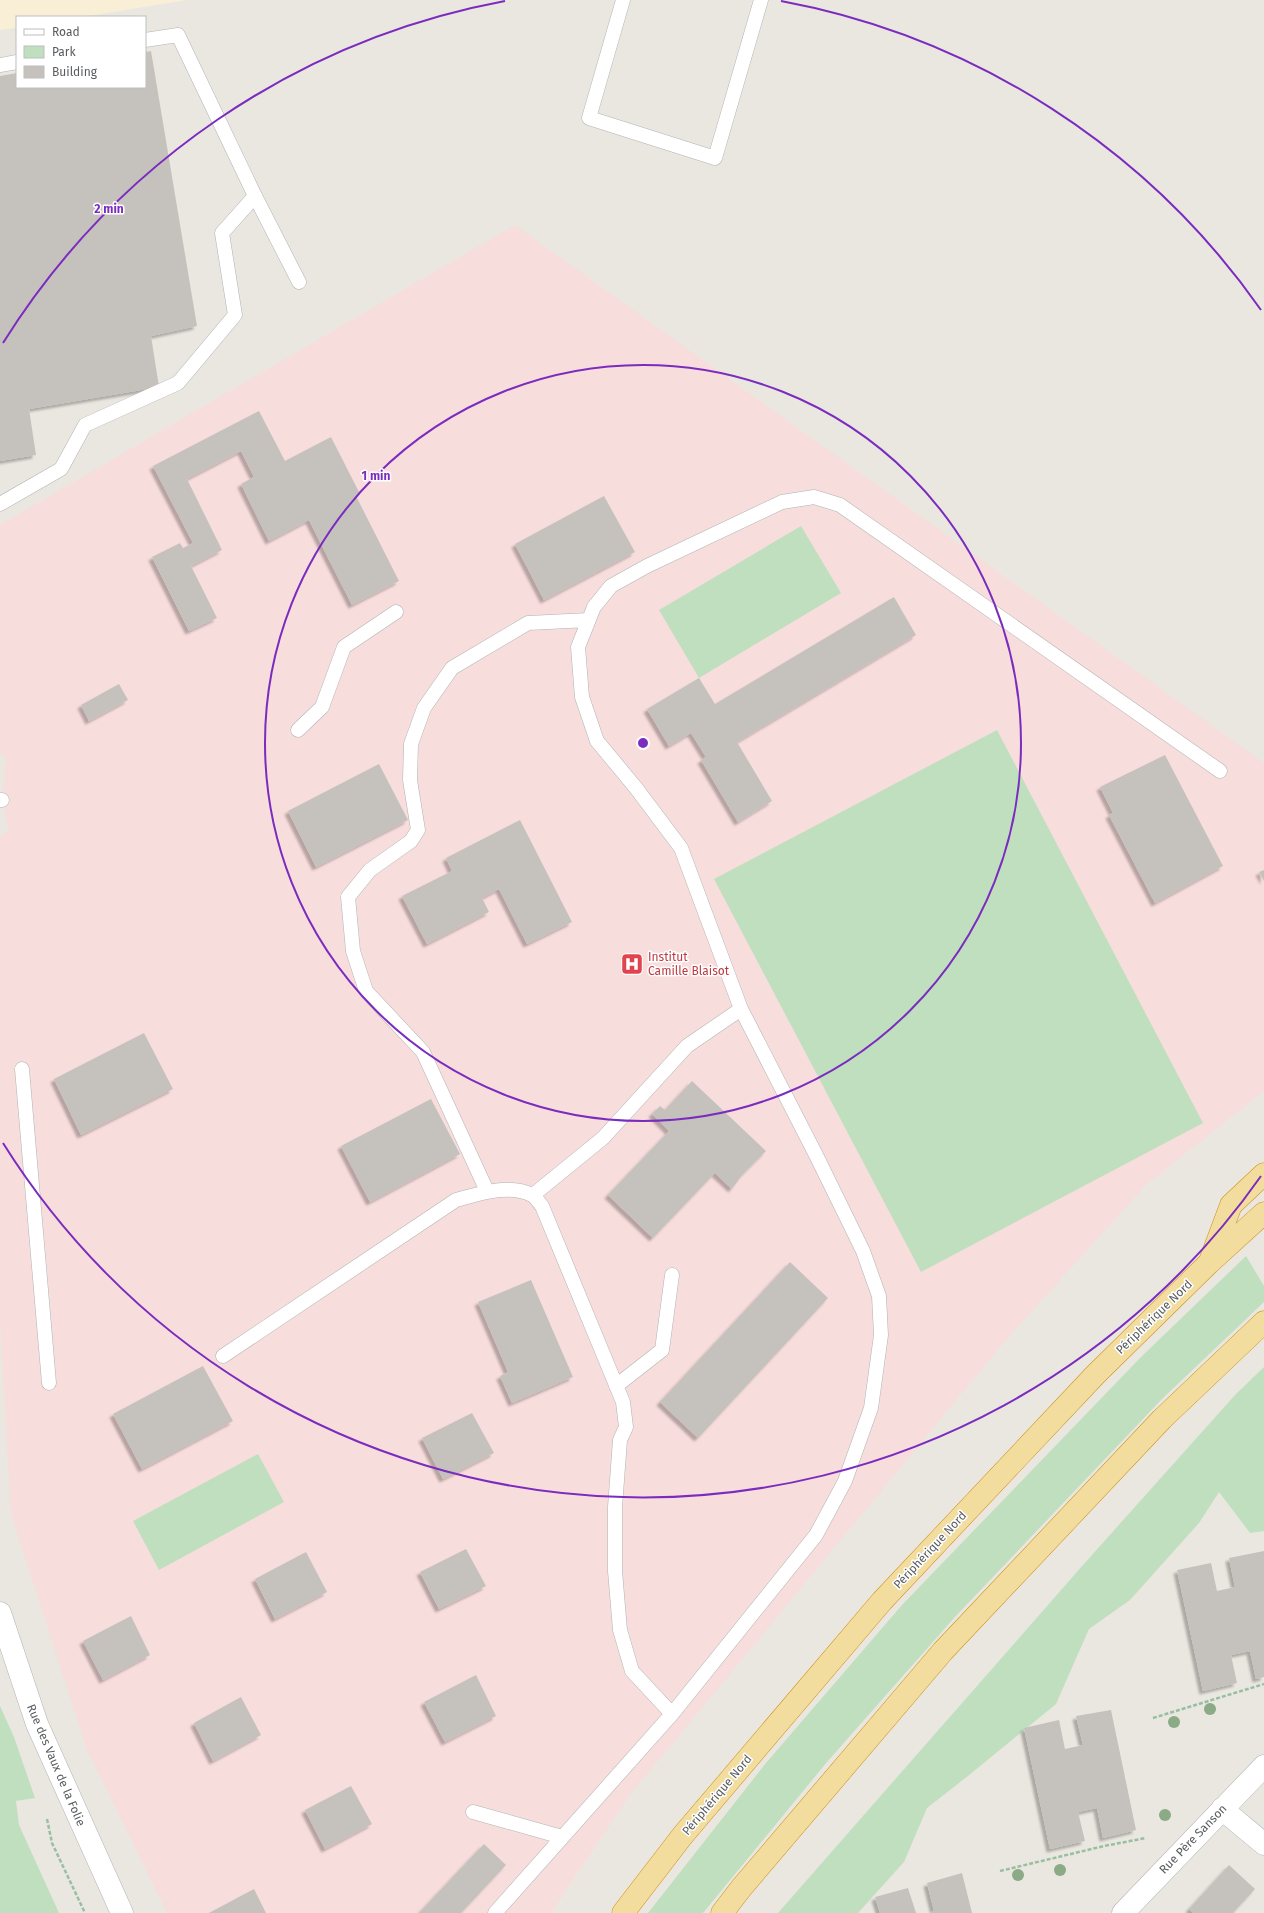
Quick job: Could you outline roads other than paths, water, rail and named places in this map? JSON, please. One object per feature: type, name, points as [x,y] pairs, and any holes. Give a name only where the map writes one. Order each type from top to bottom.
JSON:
[{"type":"highway","points":[[1209,1263],[1230,1205],[1264,1174]]},
{"type":"highway","name":"Périphérique Nord","points":[[623,1913],[683,1835],[882,1601],[1096,1374],[1209,1263],[1264,1213]]},
{"type":"highway","points":[[722,1913],[742,1886],[943,1651],[1162,1419],[1264,1322]]},
{"type":"street","name":"Rue des Vaux de la Folie","points":[[0,1613],[37,1724],[122,1913]]},
{"type":"street","name":"Rue Père Sanson","points":[[1123,1913],[1264,1766]]},
{"type":"street","points":[[1222,1809],[1264,1844]]},
{"type":"lane","points":[[623,0],[589,118],[715,158],[761,0]]},
{"type":"lane","points":[[146,40],[178,35],[255,196],[299,282]]},
{"type":"lane","points":[[0,65],[16,62]]},
{"type":"lane","points":[[0,504],[61,469],[85,425],[178,384],[212,344],[235,315],[222,233],[255,196]]},
{"type":"lane","points":[[495,1913],[672,1714],[816,1535],[845,1481],[871,1408],[881,1335],[879,1296],[863,1251],[816,1155],[741,1009],[681,848],[636,788],[597,741],[582,697],[578,648],[594,608],[611,586],[623,579],[782,502],[814,497],[840,505],[1220,771]]},
{"type":"lane","points":[[298,730],[322,707],[344,647],[396,612]]},
{"type":"lane","points":[[487,1191],[423,1052],[366,991],[353,951],[348,897],[370,870],[411,841],[418,830],[410,780],[411,744],[424,708],[452,668],[528,623],[589,620]]},
{"type":"lane","points":[[533,1195],[603,1138],[687,1046],[741,1009]]},
{"type":"lane","points":[[22,1069],[49,1383]]},
{"type":"lane","points":[[223,1356],[456,1200],[487,1191],[519,1190],[533,1195],[542,1206],[623,1402],[626,1427],[620,1440],[614,1507],[615,1571],[620,1630],[632,1671],[672,1714]]},
{"type":"lane","points":[[616,1386],[662,1350],[672,1275]]},
{"type":"lane","points":[[473,1812],[562,1837]]},
{"type":"place","name":"Institut Camille Blaisot","points":[[632,964]]}]
